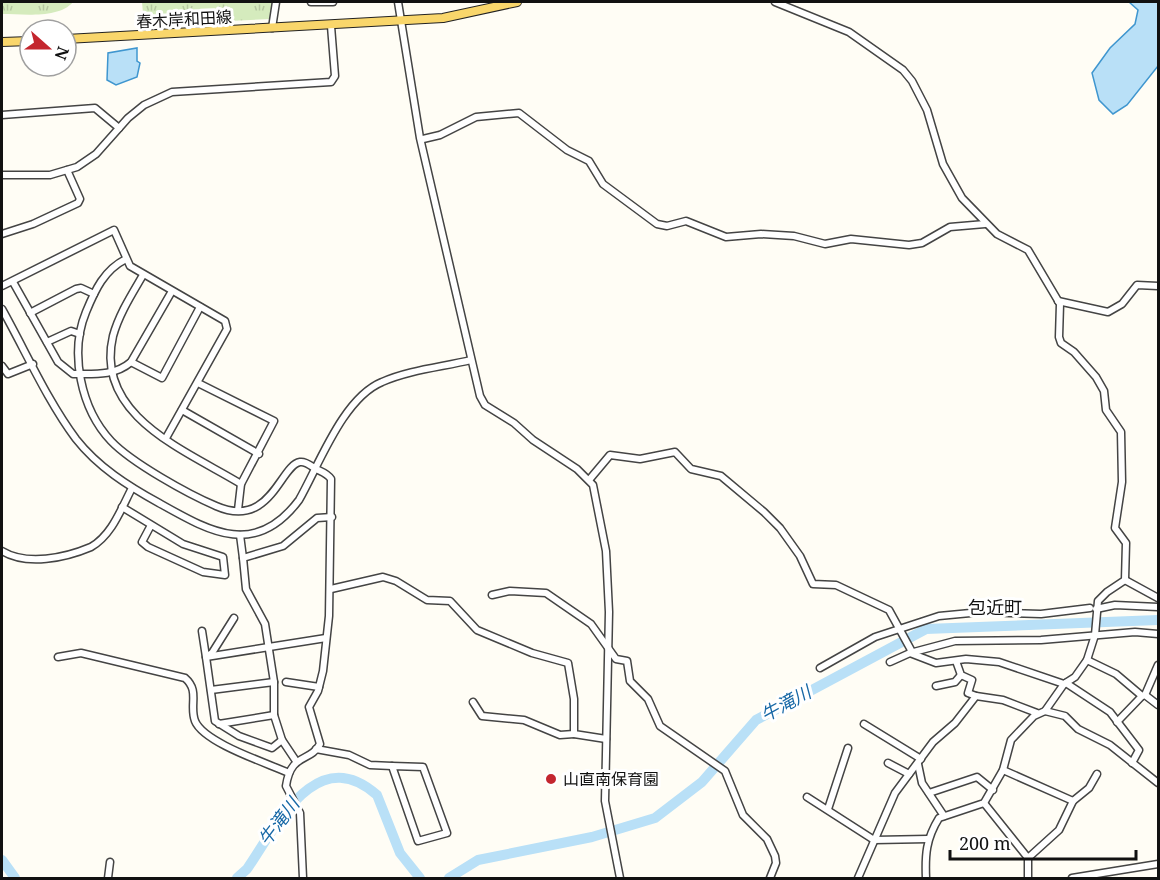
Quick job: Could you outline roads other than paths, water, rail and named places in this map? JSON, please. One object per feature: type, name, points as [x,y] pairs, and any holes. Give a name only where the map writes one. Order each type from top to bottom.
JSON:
[{"type":"main road","name":"春木岸和田線","points":[[78,38],[401,21],[469,14],[517,2]]},
{"type":"main road","points":[[2,42],[18,41]]},
{"type":"street","points":[[272,28],[276,2]]},
{"type":"street","points":[[311,2],[333,2]]},
{"type":"street","points":[[398,2],[420,138],[480,396],[485,405],[514,423],[533,440],[589,480],[596,494],[606,551],[609,612],[605,801],[620,879]]},
{"type":"street","points":[[775,2],[849,32],[903,70],[912,81],[927,110],[944,164],[953,184],[985,224],[997,234],[1028,250],[1058,301],[1061,343],[1074,352],[1096,377],[1104,391],[1109,416],[1121,432],[1122,482],[1115,528],[1126,543],[1125,580]]},
{"type":"street","points":[[2,175],[50,175],[67,170],[96,154],[144,105],[172,93],[332,82],[335,76],[331,26]]},
{"type":"street","points":[[2,115],[95,108],[119,128]]},
{"type":"street","points":[[423,139],[440,135],[476,117],[519,113],[567,150],[589,161],[603,184],[657,224],[667,226],[686,221],[726,237],[761,234],[794,236],[825,244],[851,239],[909,245],[922,243],[950,227],[985,224]]},
{"type":"street","points":[[2,234],[33,224],[78,203],[80,199],[67,170]]},
{"type":"street","points":[[2,286],[87,245],[109,230],[114,230],[130,266],[225,321],[227,328],[166,438]]},
{"type":"street","points":[[126,259],[111,266],[93,294],[82,321],[78,347],[80,374],[93,416],[111,440],[124,452],[215,506],[238,510],[254,507],[266,501],[279,488],[292,465],[299,462],[306,462],[331,479],[330,589],[326,638],[319,687],[309,707],[320,744],[296,761],[289,773],[286,789],[300,813],[303,879]]},
{"type":"street","points":[[143,275],[120,317],[113,337],[113,372],[121,397],[130,410],[149,428],[241,484]]},
{"type":"street","points":[[13,282],[58,362],[66,371],[80,374],[113,372],[131,362],[172,291]]},
{"type":"street","points":[[1058,301],[1108,312],[1122,304],[1137,285],[1158,286]]},
{"type":"street","points":[[30,313],[76,289],[81,288],[93,294]]},
{"type":"street","points":[[131,362],[162,378],[200,307]]},
{"type":"street","points":[[2,309],[78,441],[94,460],[132,488],[210,531],[240,535],[256,532],[283,518],[299,500],[350,407],[366,392],[382,382],[471,360]]},
{"type":"street","points":[[47,342],[70,331],[80,334]]},
{"type":"street","points":[[2,366],[8,374],[33,364]]},
{"type":"street","points":[[198,383],[274,421],[259,454],[241,484],[237,498],[238,510]]},
{"type":"street","points":[[182,410],[259,454]]},
{"type":"street","points":[[589,480],[610,455],[640,459],[675,452],[691,469],[721,476],[764,512],[795,549],[813,584],[837,585],[889,610],[910,651],[936,663],[979,659],[999,662],[1065,684],[1110,712],[1139,750],[1132,763]]},
{"type":"street","points":[[2,552],[18,558],[34,559],[81,551],[99,542],[111,527],[132,488]]},
{"type":"street","points":[[122,507],[150,526],[193,549],[223,556],[225,575],[203,572],[148,547],[142,542],[150,526]]},
{"type":"street","points":[[243,558],[283,546],[317,518],[332,517]]},
{"type":"street","points":[[240,535],[246,589],[265,624],[274,682],[274,715],[282,740],[296,761]]},
{"type":"street","points":[[330,589],[368,579],[390,578],[427,600],[450,601],[477,630],[532,653],[568,663],[574,699],[574,734]]},
{"type":"street","points":[[1125,580],[1158,598]]},
{"type":"street","points":[[926,879],[928,839],[939,818],[984,803],[1003,770],[1011,740],[1041,712],[1065,684],[1075,677],[1087,660],[1095,633],[1094,611],[1107,592],[1125,580]]},
{"type":"street","points":[[492,595],[510,591],[546,593],[591,624],[616,658],[627,661],[630,681],[648,699],[660,726],[725,771],[743,815],[767,839],[775,856],[776,863],[770,879]]},
{"type":"street","points":[[820,669],[875,637],[960,612],[1041,614],[1094,611],[1115,604],[1158,607]]},
{"type":"street","points":[[206,657],[212,653],[234,618]]},
{"type":"street","points":[[202,631],[215,721],[239,736],[272,748],[282,740]]},
{"type":"street","points":[[890,662],[910,651],[955,641],[1041,640],[1095,633],[1158,634]]},
{"type":"street","points":[[206,657],[269,649],[326,638]]},
{"type":"street","points":[[58,657],[81,653],[185,678],[194,689],[195,720],[205,734],[289,773]]},
{"type":"street","points":[[1087,660],[1116,674],[1158,705]]},
{"type":"street","points":[[956,661],[961,675],[972,680],[968,693],[1065,716],[1078,729],[1110,745],[1158,783]]},
{"type":"street","points":[[1117,722],[1143,695],[1158,665]]},
{"type":"street","points":[[936,686],[955,682],[961,675]]},
{"type":"street","points":[[211,690],[274,682]]},
{"type":"street","points":[[286,682],[319,687]]},
{"type":"street","points":[[858,879],[895,793],[933,742],[955,723],[976,696]]},
{"type":"street","points":[[473,702],[482,716],[524,720],[560,735],[574,734],[606,739]]},
{"type":"street","points":[[218,724],[274,715]]},
{"type":"street","points":[[864,724],[920,762]]},
{"type":"street","points":[[828,809],[848,748]]},
{"type":"street","points":[[316,749],[349,755],[369,765],[423,767],[447,833],[418,841],[392,766]]},
{"type":"street","points":[[920,762],[922,783],[944,816]]},
{"type":"street","points":[[888,763],[909,774]]},
{"type":"street","points":[[1003,770],[1073,801]]},
{"type":"street","points":[[1028,858],[1059,830],[1073,801],[1089,788],[1097,774]]},
{"type":"street","points":[[929,793],[977,777],[993,790]]},
{"type":"street","points":[[807,797],[874,840],[928,839]]},
{"type":"street","points":[[984,803],[1028,858],[1028,879]]},
{"type":"street","points":[[108,879],[110,862]]},
{"type":"street","points":[[1072,879],[1158,864]]},
{"type":"water","points":[[1129,2],[1158,2],[1158,66],[1127,105],[1113,114],[1099,100],[1092,73],[1110,48],[1135,24],[1138,10]]},
{"type":"water","points":[[137,48],[137,61],[140,63],[137,77],[116,85],[107,80],[108,53]]},
{"type":"waterway","name":"牛滝川","points":[[449,878],[478,860],[592,837],[655,818],[702,782],[756,720],[926,629],[1158,620]]},
{"type":"waterway","name":"牛滝川","points":[[237,878],[247,869],[271,832],[300,796],[317,784],[335,778],[355,781],[377,795],[400,853],[420,878]]},
{"type":"waterway","name":"牛滝川","points":[[2,860],[15,878]]},
{"type":"place","name":"山直南保育園","points":[[551,779]]},
{"type":"district","name":"包近町","points":[[995,608]]}]
